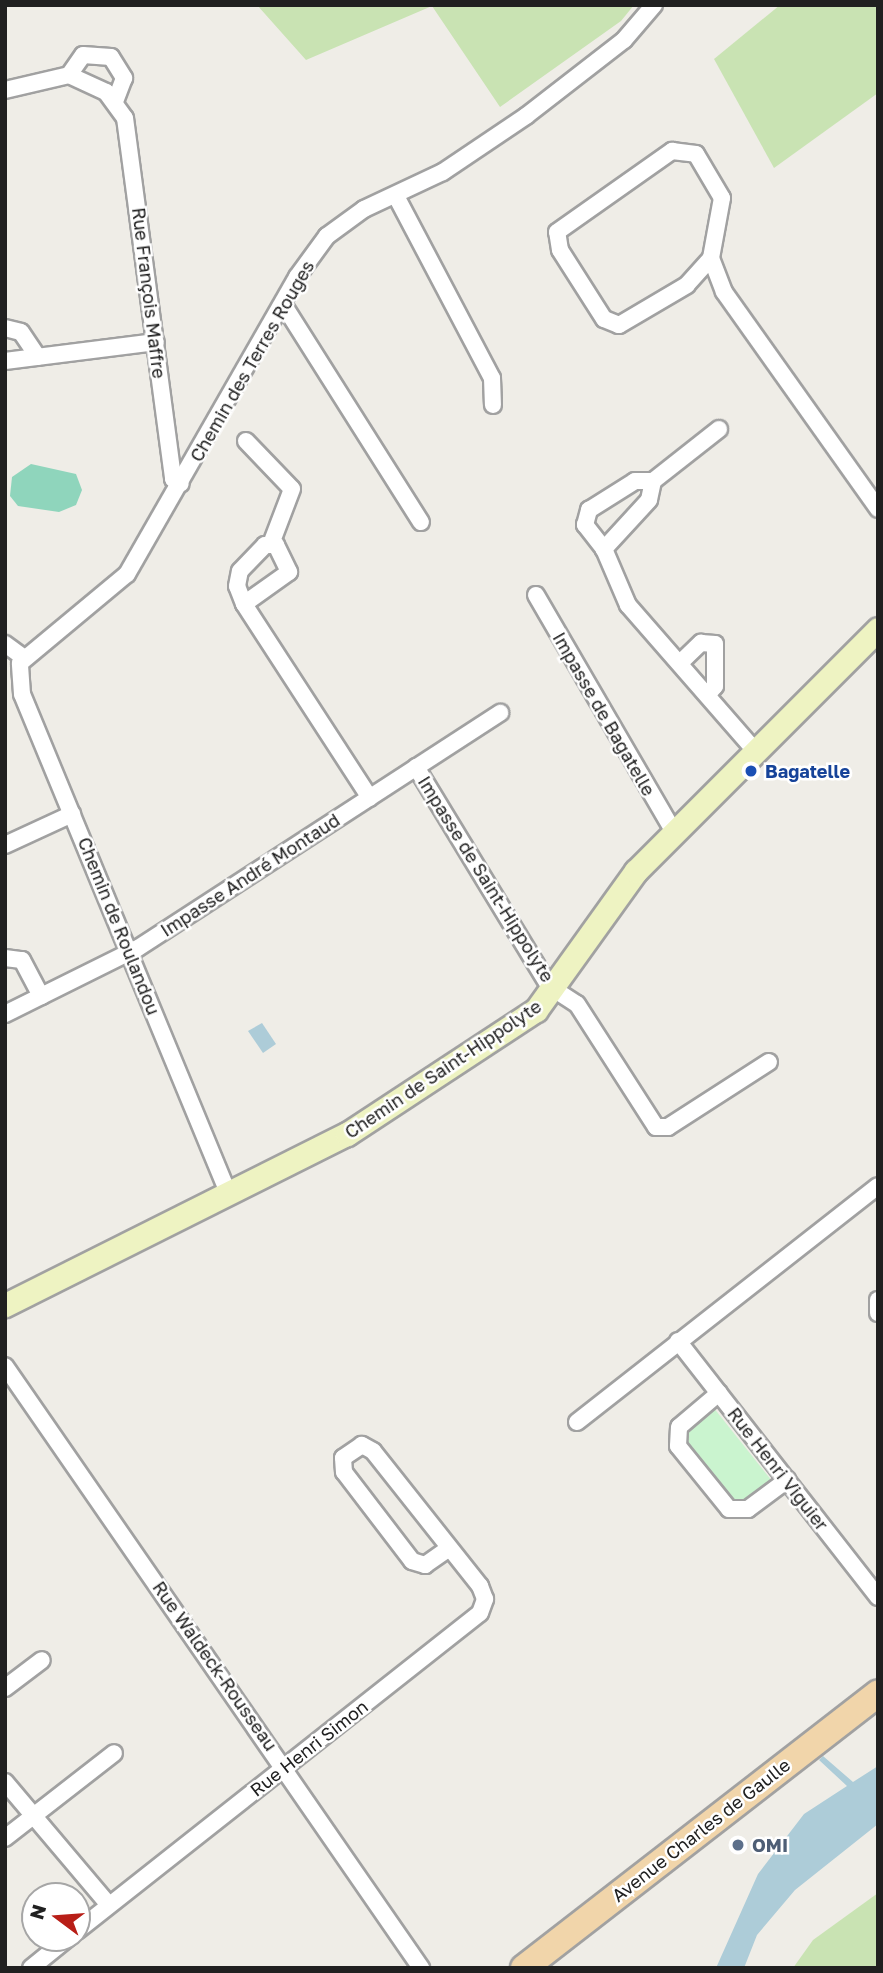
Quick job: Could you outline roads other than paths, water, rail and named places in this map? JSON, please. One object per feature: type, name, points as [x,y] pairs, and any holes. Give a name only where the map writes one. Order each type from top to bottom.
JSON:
[{"type":"main road","name":"Avenue Charles de Gaulle","points":[[524,1968],[878,1693]]},
{"type":"street","name":"Chemin des Terres Rouges","points":[[23,657],[118,585],[181,484],[283,304],[327,236],[526,116],[617,46],[654,5]]},
{"type":"street","points":[[5,90],[69,75],[95,85],[115,102],[124,78],[111,57],[83,55],[69,75]]},
{"type":"street","name":"Rue François Maffre","points":[[115,102],[128,126],[173,479],[181,484]]},
{"type":"street","points":[[688,149],[722,198],[711,258],[687,285],[627,323],[611,323],[560,250],[557,232],[672,151],[688,149]]},
{"type":"street","points":[[396,196],[492,378],[493,405]]},
{"type":"street","points":[[711,258],[724,292],[878,509]]},
{"type":"street","points":[[687,285],[724,292]]},
{"type":"street","points":[[283,304],[422,522]]},
{"type":"street","points":[[5,328],[20,332],[38,357]]},
{"type":"street","points":[[5,361],[156,342]]},
{"type":"street","points":[[719,429],[653,481],[635,481],[589,510],[585,525],[604,549],[628,605],[709,693],[757,753]]},
{"type":"street","points":[[246,441],[292,489],[271,544],[237,576],[244,604],[370,797]]},
{"type":"street","points":[[604,549],[649,500],[653,481]]},
{"type":"street","points":[[244,604],[289,572],[271,544]]},
{"type":"street","name":"Impasse de Bagatelle","points":[[536,595],[674,832]]},
{"type":"street","name":"Chemin de Saint-Hippolyte","points":[[5,1305],[229,1195],[404,1099],[556,990],[624,885],[878,629]]},
{"type":"street","points":[[681,662],[701,643],[715,643],[715,686],[709,693]]},
{"type":"street","points":[[5,644],[23,657]]},
{"type":"street","name":"Chemin de Roulandou","points":[[23,657],[12,685],[72,814],[131,952],[229,1195]]},
{"type":"street","name":"Impasse André Montaud","points":[[5,1014],[131,952],[500,713]]},
{"type":"street","name":"Impasse de Saint-Hippolyte","points":[[416,767],[556,990],[577,1004],[656,1127],[668,1127],[769,1062]]},
{"type":"street","points":[[5,845],[72,814]]},
{"type":"street","points":[[5,958],[22,960],[41,996]]},
{"type":"street","points":[[577,1422],[878,1185]]},
{"type":"street","name":"Rue Henri Viguier","points":[[678,1341],[878,1597]]},
{"type":"street","name":"Rue Waldeck-Rousseau","points":[[5,1366],[285,1767],[421,1968]]},
{"type":"street","points":[[719,1393],[679,1427],[678,1446],[729,1509],[748,1509],[787,1480]]},
{"type":"street","name":"Rue Henri Simon","points":[[91,1920],[480,1613],[483,1592],[449,1548],[370,1448],[358,1446],[343,1458],[344,1472],[412,1561],[425,1565],[449,1548]]},
{"type":"street","points":[[5,1689],[42,1660]]},
{"type":"street","points":[[5,1838],[114,1753]]},
{"type":"street","points":[[5,1782],[110,1905]]},
{"type":"street","points":[[31,1968],[51,1952]]},
{"type":"water","points":[[262,1023],[276,1044],[263,1053],[248,1031]]},
{"type":"water","points":[[823,1756],[853,1782],[878,1766],[878,1824],[795,1890],[757,1935],[744,1968],[716,1968],[758,1874],[804,1814],[847,1786],[819,1760]]},
{"type":"place","name":"Bagatelle","points":[[751,771]]},
{"type":"place","name":"OMI","points":[[738,1845]]}]
